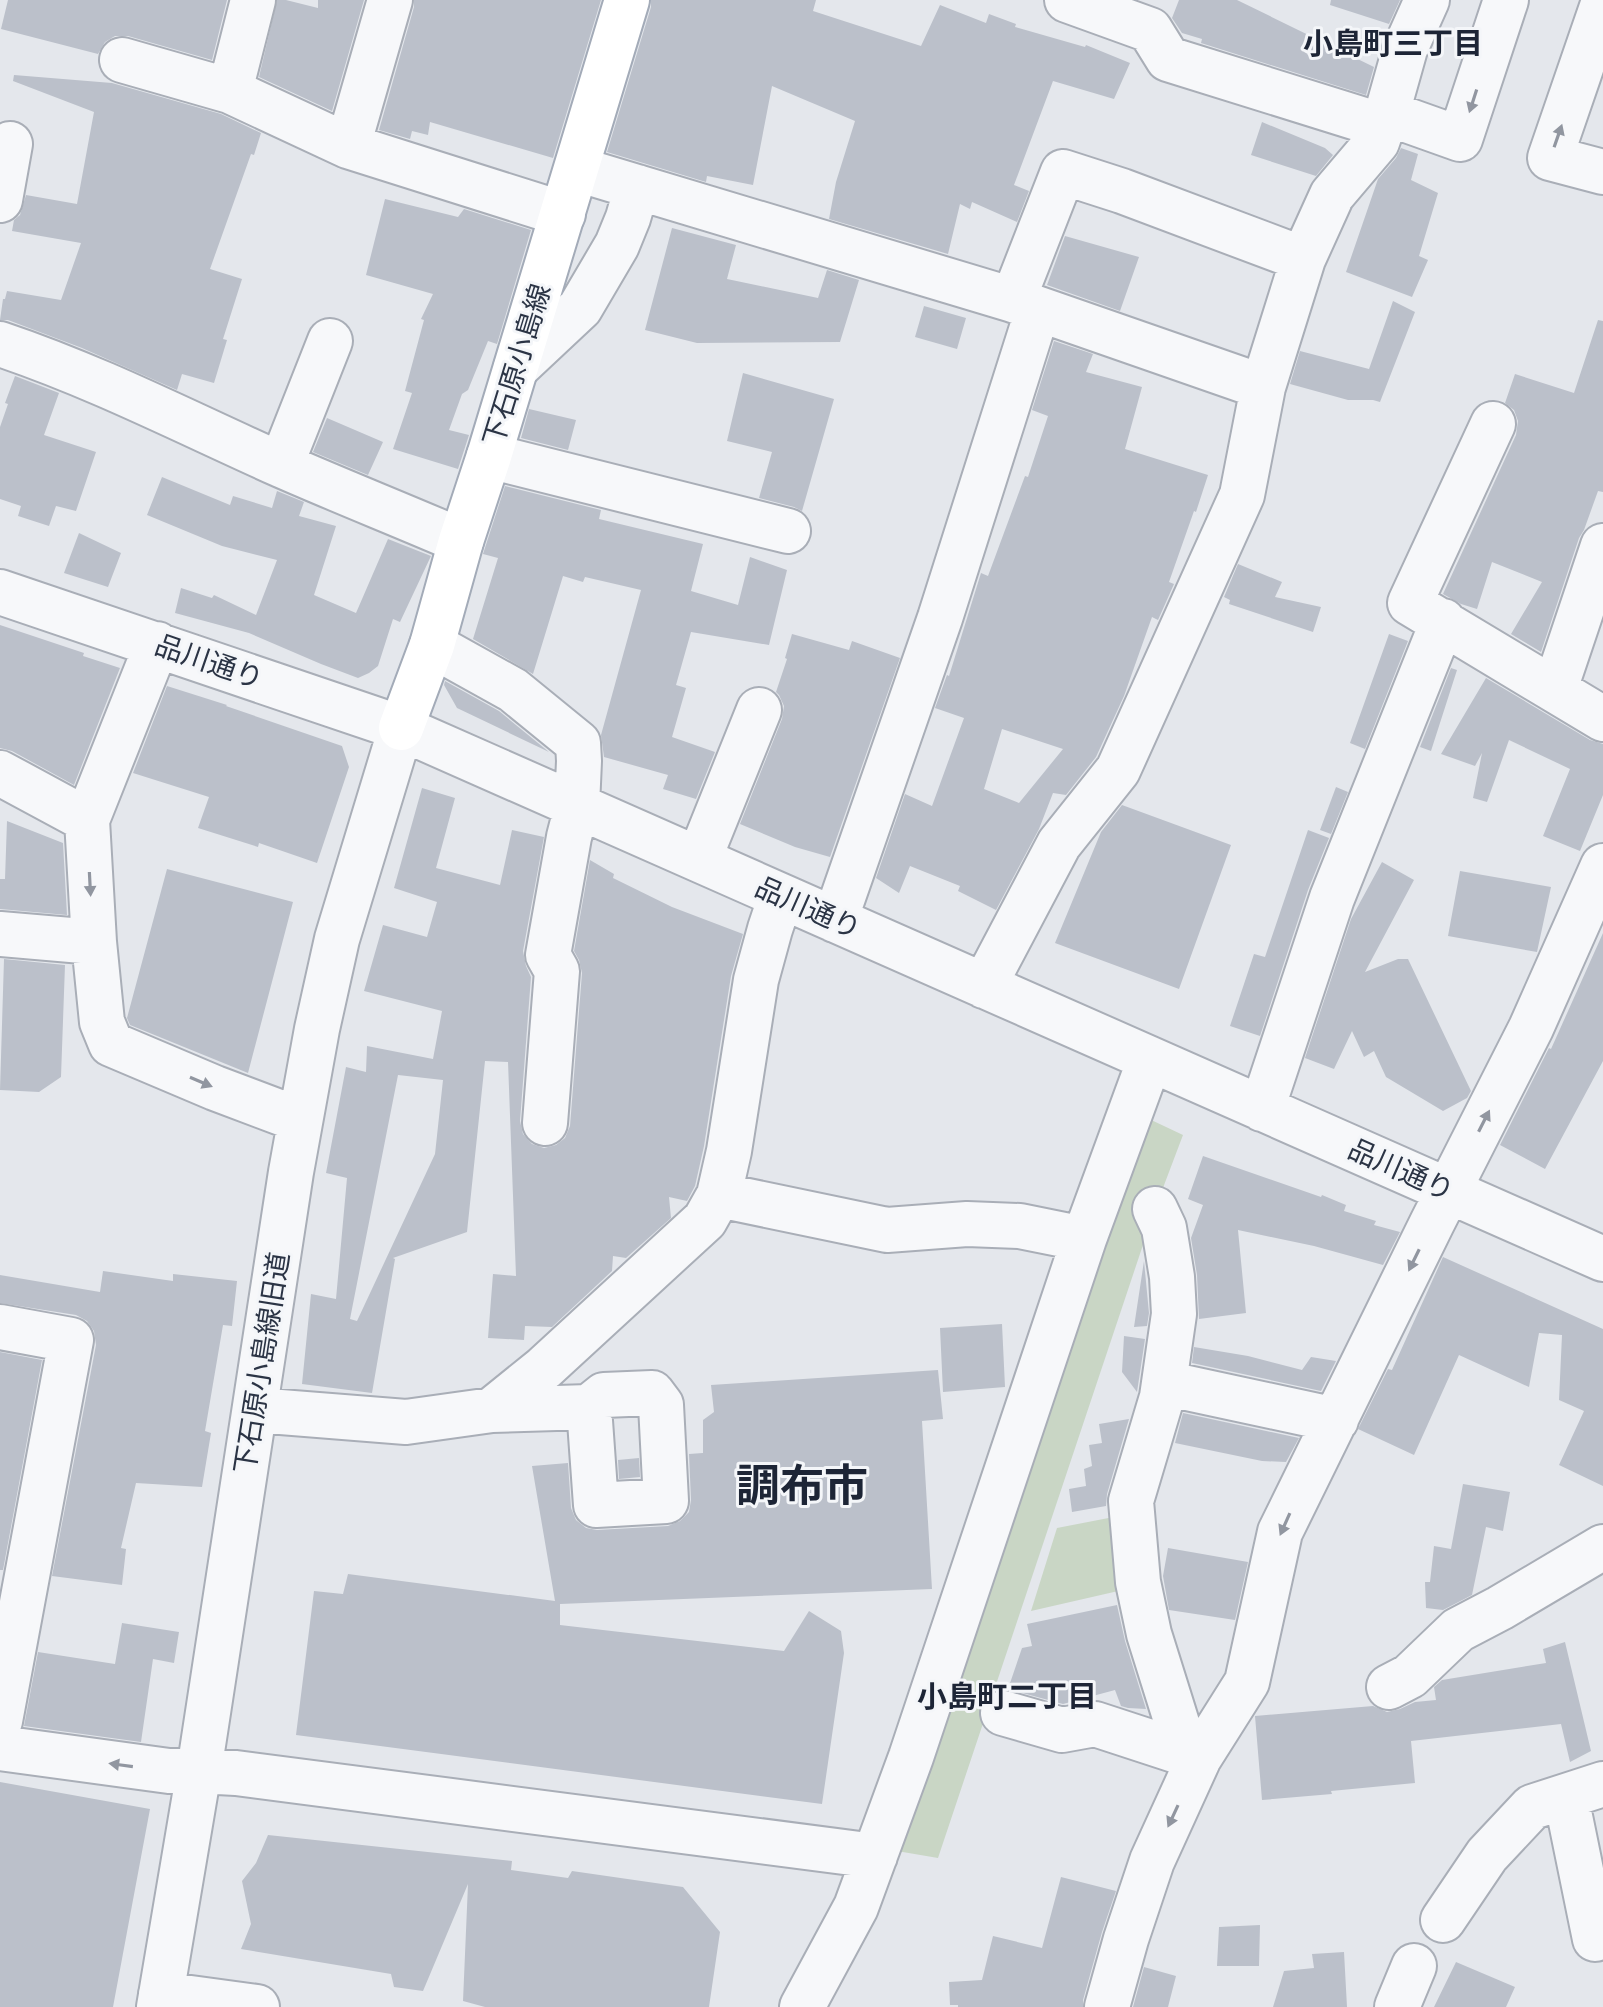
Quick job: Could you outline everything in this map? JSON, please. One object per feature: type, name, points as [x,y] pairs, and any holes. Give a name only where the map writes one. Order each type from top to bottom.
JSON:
[{"type":"main road","name":"下石原小島線","points":[[401,728],[432,645],[627,0]]},
{"type":"street","points":[[230,91],[253,0]]},
{"type":"street","points":[[348,146],[390,0]]},
{"type":"street","points":[[1067,0],[1156,15],[1168,59],[1460,139],[1506,0]]},
{"type":"street","points":[[984,986],[1059,844],[1118,770],[1242,495],[1263,387],[1303,259],[1332,195],[1377,142],[1405,49],[1427,0]]},
{"type":"street","points":[[1603,4],[1550,158],[1603,172]]},
{"type":"street","points":[[122,60],[230,91],[348,146],[563,214]]},
{"type":"street","points":[[0,200],[10,144]]},
{"type":"street","points":[[577,169],[1026,304],[1263,387]]},
{"type":"street","points":[[835,920],[940,618],[1063,172],[1303,259]]},
{"type":"street","points":[[516,368],[580,308],[617,245],[637,187]]},
{"type":"street","points":[[281,465],[330,341]]},
{"type":"street","points":[[0,344],[116,388],[281,465],[461,541]]},
{"type":"street","points":[[1493,424],[1410,603],[1603,719]]},
{"type":"street","points":[[489,456],[788,531]]},
{"type":"street","points":[[1555,689],[1603,546]]},
{"type":"street","name":"品川通り","points":[[0,592],[401,728],[1603,1259]]},
{"type":"street","points":[[1262,1109],[1332,898],[1443,621]]},
{"type":"street","points":[[157,644],[87,820],[102,1022],[111,1044],[300,1120]]},
{"type":"street","points":[[432,645],[513,690],[578,743],[577,806],[548,955],[557,971],[545,1123]]},
{"type":"street","points":[[699,859],[759,710]]},
{"type":"street","name":"下石原小島線旧道","points":[[160,2000],[255,1410],[274,1168],[300,1120],[337,939],[401,728]]},
{"type":"street","points":[[0,773],[87,820]]},
{"type":"street","points":[[1107,2007],[1152,1861],[1199,1758],[1247,1682],[1280,1532],[1531,1028],[1603,866]]},
{"type":"street","points":[[492,1410],[544,1368],[705,1220],[719,1195],[756,980],[781,896]]},
{"type":"street","points":[[0,934],[94,942]]},
{"type":"street","points":[[802,2007],[856,1907],[875,1856],[1084,1239],[1150,1059]]},
{"type":"street","points":[[719,1195],[887,1230],[967,1224],[1020,1226],[1084,1239]]},
{"type":"street","points":[[1155,1209],[1164,1228],[1174,1314],[1162,1397],[1131,1501],[1138,1582],[1149,1634],[1180,1733],[1199,1758]]},
{"type":"street","points":[[0,1327],[71,1340],[0,1721]]},
{"type":"street","points":[[1164,1383],[1336,1420]]},
{"type":"street","points":[[255,1410],[406,1422],[492,1410],[589,1407]]},
{"type":"street","points":[[1389,1687],[1410,1676],[1458,1630],[1603,1547]]},
{"type":"street","points":[[1003,1713],[1062,1730],[1095,1724],[1199,1758]]},
{"type":"street","points":[[0,1748],[169,1771],[236,1773],[875,1856]]},
{"type":"street","points":[[1443,1920],[1487,1855],[1532,1807],[1584,1791],[1595,1939]]},
{"type":"street","points":[[1397,2007],[1414,1966]]},
{"type":"street","points":[[160,2000],[257,2007]]},
{"type":"green space","points":[[1147,1118],[1183,1135],[1155,1209],[938,1858],[891,1850]]},
{"type":"green space","points":[[1124,1515],[1127,1589],[1031,1611],[1057,1528]]},
{"type":"building","points":[[8,0],[227,0],[212,60],[128,36],[115,36],[105,42],[98,54],[1,29]]},
{"type":"building","points":[[277,0],[318,8],[318,0],[364,0],[332,111],[259,77]]},
{"type":"building","points":[[414,0],[601,0],[553,158],[430,122],[428,135],[412,131],[410,139],[379,130]]},
{"type":"building","points":[[651,0],[816,0],[813,11],[921,46],[940,5],[986,23],[989,14],[1016,24],[1015,27],[1086,45],[1130,63],[1114,99],[1053,81],[1014,185],[1029,191],[1017,222],[972,202],[970,209],[960,204],[948,254],[829,219],[836,182],[855,121],[772,86],[753,185],[707,176],[706,182],[607,152]]},
{"type":"building","points":[[1179,0],[1237,0],[1374,67],[1366,95],[1201,43],[1202,39],[1182,33],[1172,18]]},
{"type":"building","points":[[1331,0],[1400,0],[1389,24],[1330,5]]},
{"type":"building","points":[[14,75],[112,83],[221,114],[261,133],[210,269],[242,279],[223,339],[227,340],[214,383],[182,374],[177,390],[82,348],[8,320],[0,320],[7,291],[61,300],[81,243],[12,231],[26,195],[77,204],[94,112],[13,81]]},
{"type":"building","points":[[1262,122],[1325,148],[1333,155],[1316,176],[1251,155]]},
{"type":"building","points":[[1401,148],[1418,154],[1411,180],[1438,193],[1419,256],[1428,260],[1412,297],[1346,272],[1378,179]]},
{"type":"building","points":[[385,199],[458,217],[464,209],[531,230],[497,344],[488,341],[468,390],[462,394],[449,430],[469,435],[458,469],[393,449],[412,393],[405,391],[424,320],[421,319],[433,294],[366,275]]},
{"type":"building","points":[[672,228],[736,245],[727,279],[818,298],[827,270],[859,280],[840,342],[697,343],[645,330]]},
{"type":"building","points":[[1065,236],[1139,257],[1120,311],[1047,285]]},
{"type":"building","points":[[1393,301],[1415,312],[1380,402],[1348,400],[1290,384],[1300,351],[1369,369]]},
{"type":"building","points":[[924,306],[966,318],[957,349],[915,337]]},
{"type":"building","points":[[1598,320],[1603,321],[1603,492],[1598,491],[1579,538],[1541,652],[1511,634],[1542,582],[1492,562],[1477,609],[1443,594],[1516,435],[1518,421],[1514,410],[1505,403],[1515,374],[1574,393]]},
{"type":"building","points":[[1054,341],[1093,354],[1086,372],[1142,387],[1125,449],[1208,475],[1169,582],[1174,584],[1158,620],[1152,617],[1124,696],[1096,757],[1066,795],[1053,793],[1039,829],[996,910],[958,891],[960,886],[910,866],[899,893],[876,878],[905,794],[932,806],[964,718],[935,708],[949,676],[981,573],[988,576],[1025,476],[1028,477],[1048,416],[1032,410]],"holes":[[[1002,729],[1063,749],[1019,803],[984,789]]]},
{"type":"building","points":[[743,373],[834,399],[802,511],[759,498],[772,452],[727,441]]},
{"type":"building","points":[[15,376],[59,393],[44,435],[96,452],[76,511],[56,506],[49,526],[18,516],[21,506],[0,499],[0,427]]},
{"type":"building","points":[[529,409],[576,420],[568,450],[521,438]]},
{"type":"building","points":[[327,418],[383,442],[368,475],[313,452]]},
{"type":"building","points":[[162,477],[230,505],[233,496],[272,508],[277,491],[304,502],[299,516],[336,526],[314,595],[356,613],[388,539],[431,556],[400,622],[393,619],[378,666],[358,678],[249,633],[175,613],[181,588],[212,598],[214,595],[256,615],[277,560],[222,546],[147,515]]},
{"type":"building","points":[[505,486],[601,510],[599,519],[703,544],[691,591],[738,605],[750,557],[787,570],[769,645],[691,632],[676,685],[686,688],[672,737],[715,752],[696,799],[663,789],[668,775],[604,757],[601,735],[641,590],[585,577],[583,582],[563,576],[533,674],[473,639],[498,558],[483,554]]},
{"type":"building","points":[[79,533],[121,553],[108,587],[64,573]]},
{"type":"building","points":[[1238,564],[1282,582],[1275,597],[1321,607],[1313,632],[1229,604],[1230,600],[1224,597]]},
{"type":"building","points":[[0,625],[120,668],[74,785],[12,751],[0,748]]},
{"type":"building","points":[[792,634],[849,650],[852,641],[900,658],[830,857],[795,847],[740,824],[782,719],[784,706],[776,692]]},
{"type":"building","points":[[1389,634],[1408,641],[1365,749],[1350,743]]},
{"type":"building","points":[[1451,668],[1457,670],[1431,751],[1420,747]]},
{"type":"building","points":[[1486,678],[1590,740],[1603,744],[1603,795],[1580,851],[1543,836],[1570,769],[1509,740],[1487,802],[1473,798],[1482,753],[1475,766],[1441,754]]},
{"type":"building","points":[[445,681],[499,711],[549,752],[457,708],[444,685]]},
{"type":"building","points":[[167,686],[342,746],[349,767],[317,863],[259,843],[258,847],[198,828],[209,797],[133,773]]},
{"type":"building","points":[[1336,787],[1348,792],[1331,834],[1320,830]]},
{"type":"building","points":[[422,788],[455,798],[436,868],[500,885],[512,830],[544,837],[523,951],[531,977],[520,1121],[523,1134],[532,1144],[544,1148],[556,1145],[565,1138],[570,1126],[582,973],[574,951],[590,860],[614,874],[613,878],[672,907],[743,934],[731,976],[704,1146],[695,1186],[687,1201],[669,1197],[671,1218],[626,1258],[613,1256],[612,1271],[552,1327],[525,1326],[524,1340],[488,1338],[493,1274],[516,1276],[508,1062],[485,1061],[467,1232],[393,1258],[372,1393],[302,1384],[311,1294],[336,1299],[347,1178],[326,1173],[346,1067],[366,1072],[367,1046],[433,1059],[442,1011],[364,991],[383,925],[427,937],[437,902],[394,888]],"holes":[[[398,1075],[443,1080],[435,1154],[357,1321],[350,1319]]]},
{"type":"building","points":[[1122,805],[1231,845],[1179,989],[1055,943],[1101,832]]},
{"type":"building","points":[[7,821],[63,843],[67,915],[0,909],[0,879],[5,879]]},
{"type":"building","points":[[1308,830],[1329,838],[1308,890],[1260,1036],[1230,1026],[1254,954],[1265,957]]},
{"type":"building","points":[[1382,862],[1414,880],[1365,972],[1398,959],[1408,959],[1471,1091],[1467,1098],[1443,1111],[1386,1077],[1374,1051],[1364,1057],[1352,1031],[1334,1069],[1305,1058],[1351,919]]},
{"type":"building","points":[[167,869],[293,902],[248,1073],[130,1025],[127,1018]]},
{"type":"building","points":[[1460,871],[1551,887],[1537,952],[1448,936]]},
{"type":"building","points":[[1603,933],[1603,1061],[1545,1169],[1500,1145],[1551,1049]]},
{"type":"building","points":[[4,959],[65,965],[61,1077],[39,1092],[0,1090]]},
{"type":"building","points":[[1203,1156],[1322,1195],[1346,1205],[1344,1211],[1376,1221],[1374,1225],[1400,1232],[1383,1265],[1238,1230],[1246,1313],[1199,1319],[1191,1238],[1203,1205],[1188,1199]]},
{"type":"building","points":[[1443,1257],[1603,1329],[1603,1486],[1559,1465],[1584,1411],[1559,1400],[1562,1335],[1539,1333],[1529,1387],[1459,1355],[1414,1455],[1358,1429],[1388,1369],[1392,1370]]},
{"type":"building","points":[[1144,1261],[1149,1313],[1147,1326],[1134,1327]]},
{"type":"building","points":[[103,1271],[173,1281],[173,1274],[237,1281],[232,1326],[223,1325],[205,1431],[211,1433],[202,1487],[136,1483],[121,1548],[126,1549],[122,1585],[52,1576],[96,1345],[94,1331],[87,1321],[76,1315],[0,1303],[0,1275],[100,1292]]},
{"type":"building","points":[[1002,1324],[1005,1387],[943,1392],[940,1328]]},
{"type":"building","points":[[1124,1336],[1145,1339],[1137,1392],[1122,1372]]},
{"type":"building","points":[[1194,1347],[1248,1356],[1302,1370],[1311,1357],[1336,1361],[1321,1391],[1192,1363]]},
{"type":"building","points":[[0,1352],[42,1360],[3,1570],[0,1570]]},
{"type":"building","points":[[938,1370],[943,1419],[922,1421],[932,1589],[560,1604],[560,1625],[784,1651],[809,1611],[841,1631],[844,1653],[822,1804],[296,1735],[314,1591],[343,1594],[348,1574],[555,1601],[532,1466],[568,1463],[571,1508],[576,1520],[586,1528],[668,1526],[680,1521],[689,1512],[689,1454],[703,1453],[703,1420],[714,1412],[711,1385]]},
{"type":"building","points":[[1183,1413],[1299,1438],[1286,1462],[1262,1461],[1175,1443]]},
{"type":"building","points":[[1129,1419],[1106,1506],[1072,1512],[1069,1489],[1086,1486],[1084,1469],[1092,1466],[1089,1445],[1102,1443],[1099,1424]]},
{"type":"building","points":[[639,1458],[640,1477],[619,1479],[618,1460]]},
{"type":"building","points":[[1463,1484],[1510,1492],[1503,1531],[1486,1527],[1472,1595],[1443,1610],[1426,1608],[1425,1582],[1430,1582],[1434,1546],[1451,1549]]},
{"type":"building","points":[[1168,1548],[1248,1562],[1235,1620],[1169,1610],[1163,1576]]},
{"type":"building","points":[[1117,1605],[1146,1709],[1121,1706],[1115,1690],[1063,1704],[1008,1689],[1022,1648],[1032,1646],[1027,1624]]},
{"type":"building","points":[[122,1623],[179,1632],[174,1663],[153,1659],[141,1742],[24,1726],[38,1652],[115,1664]]},
{"type":"building","points":[[1565,1642],[1591,1751],[1570,1762],[1561,1724],[1411,1741],[1415,1783],[1262,1800],[1255,1716],[1373,1706],[1387,1712],[1400,1709],[1415,1702],[1436,1700],[1434,1687],[1442,1680],[1546,1663],[1543,1649]]},
{"type":"building","points":[[0,1782],[150,1809],[113,2007],[0,2007]]},
{"type":"building","points":[[268,1835],[512,1861],[511,1870],[568,1878],[572,1871],[683,1887],[720,1932],[709,2007],[485,2007],[463,2001],[468,1884],[423,1991],[394,1987],[391,1974],[241,1949],[251,1924],[242,1881],[256,1863]]},
{"type":"building","points":[[1061,1877],[1116,1891],[1083,2007],[950,2005],[949,1982],[982,1980],[993,1936],[1042,1948]]},
{"type":"building","points":[[1260,1925],[1259,1966],[1217,1966],[1219,1927]]},
{"type":"building","points":[[1344,1952],[1347,2007],[1273,2007],[1284,1971],[1314,1968],[1312,1954]]},
{"type":"building","points":[[1456,1962],[1515,1987],[1506,2007],[1434,2007]]},
{"type":"building","points":[[1144,1967],[1176,1976],[1168,2007],[1133,2007]]},
{"type":"district","name":"小島町三丁目","points":[[1393,44]]},
{"type":"district","name":"調布市","points":[[802,1486]]},
{"type":"district","name":"小島町二丁目","points":[[1007,1697]]}]
